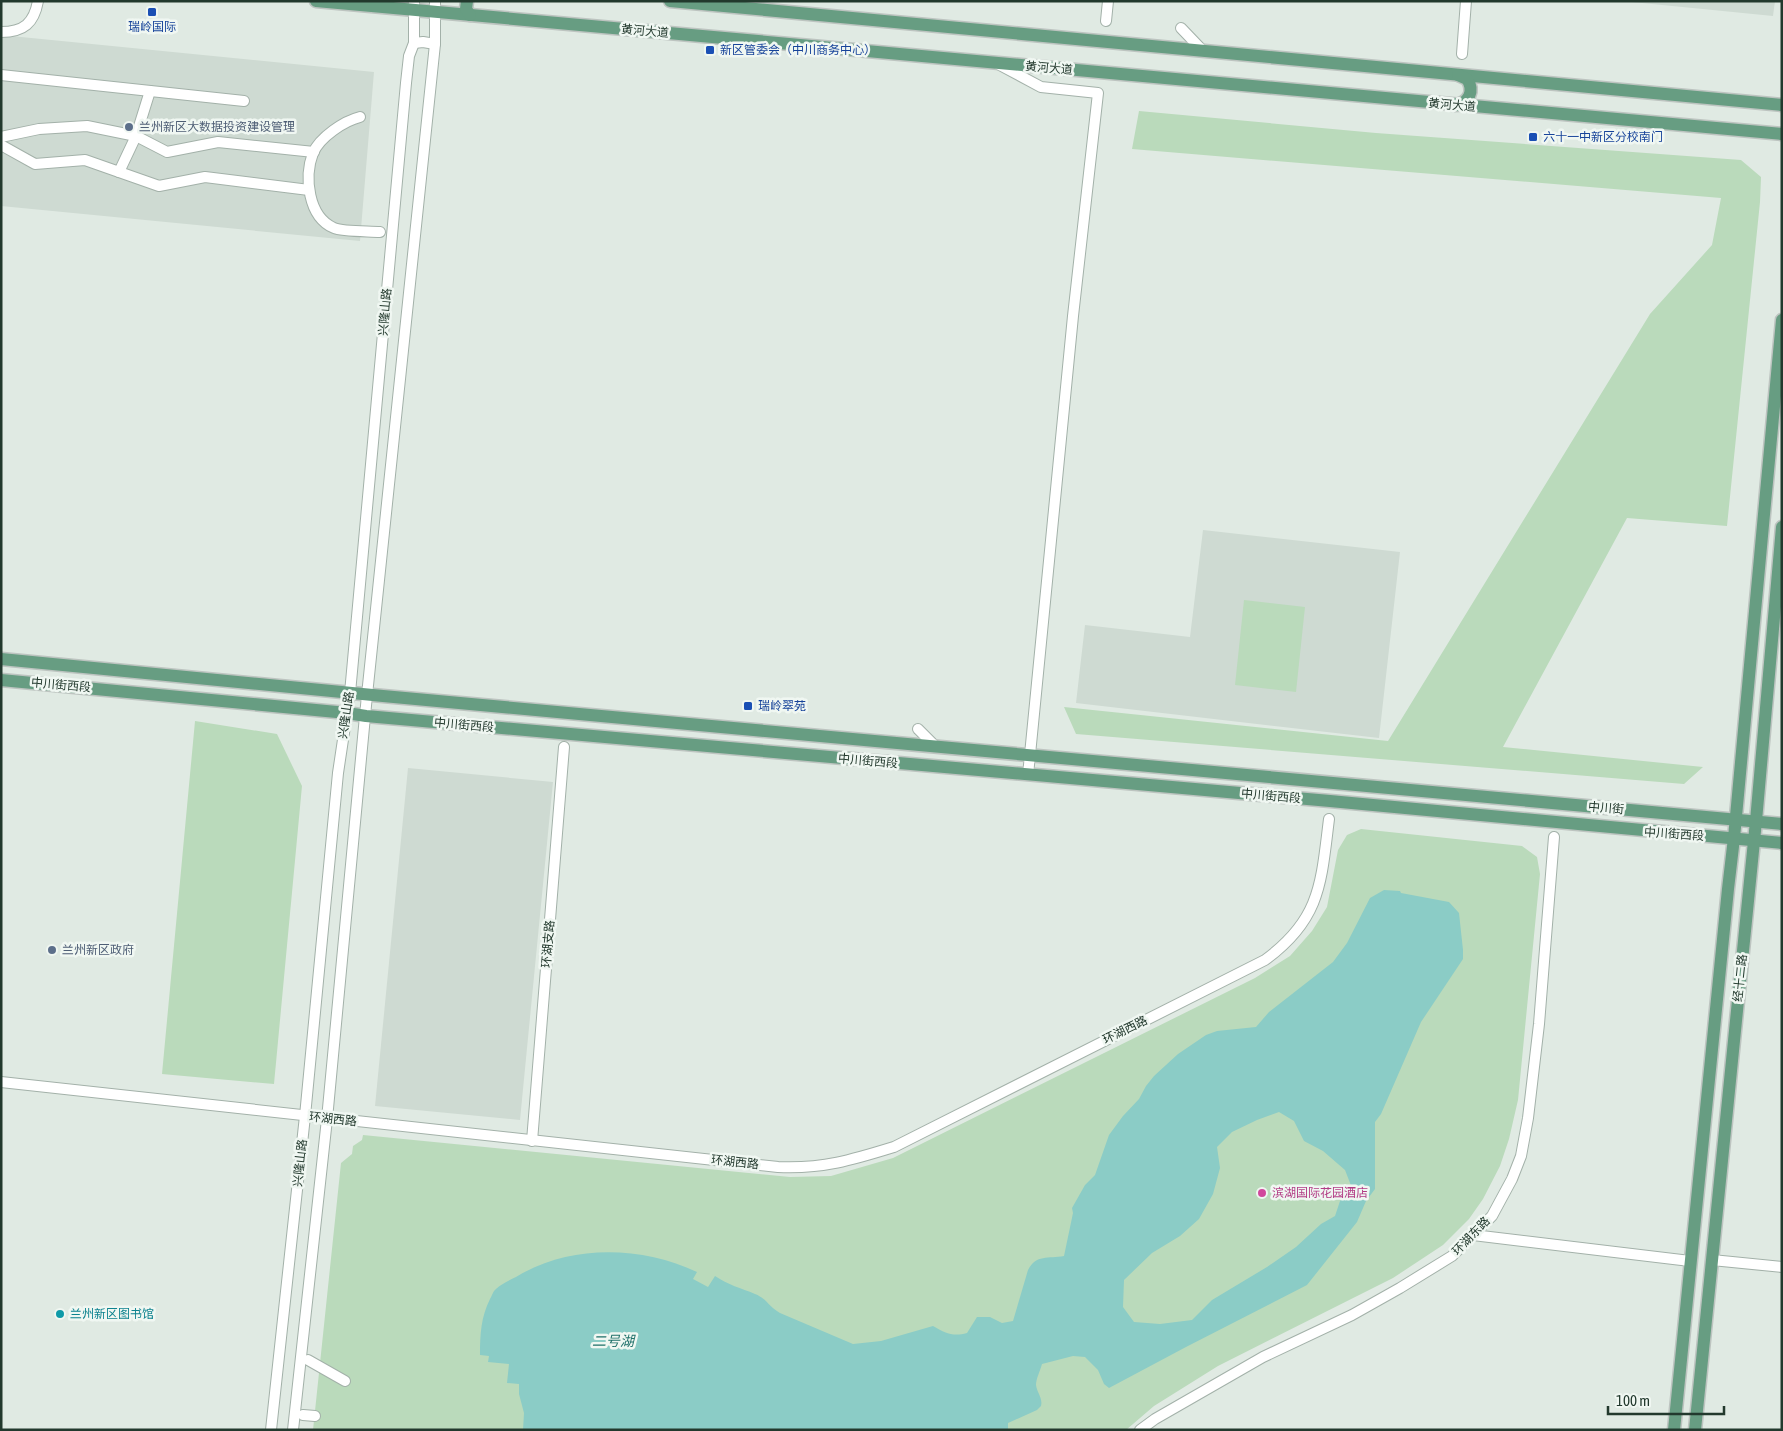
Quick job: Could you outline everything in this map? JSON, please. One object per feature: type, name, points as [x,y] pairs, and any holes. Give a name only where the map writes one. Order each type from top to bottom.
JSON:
[{"type":"main road","name":"黄河大道","points":[[316,1],[435,7],[470,16],[1782,134]]},
{"type":"main road","points":[[467,1],[466,8],[470,16]]},
{"type":"main road","points":[[670,1],[1782,105]]},
{"type":"main road","points":[[1454,105],[1464,102],[1471,89],[1467,79],[1458,74]]},
{"type":"main road","points":[[1674,1430],[1734,838],[1782,320]]},
{"type":"main road","name":"经十二路","points":[[1695,1430],[1756,821],[1782,526]]},
{"type":"main road","name":"中川街西段","points":[[1,659],[368,695],[1431,792]]},
{"type":"main road","name":"中川街西段","points":[[1,680],[366,716],[1330,801],[1754,841]]},
{"type":"main road","points":[[304,709],[310,702],[311,696],[306,689]]},
{"type":"main road","name":"中川街","points":[[1431,792],[1782,824]]},
{"type":"main road","points":[[1754,841],[1782,843]]},
{"type":"street","points":[[1,33],[15,32],[25,26],[35,14],[38,1]]},
{"type":"street","points":[[1106,21],[1108,1]]},
{"type":"street","points":[[1462,54],[1466,1]]},
{"type":"street","name":"兴隆山路","points":[[271,1430],[305,1116],[338,773],[350,693],[408,65],[414,43],[414,6]]},
{"type":"street","name":"兴隆山路","points":[[293,1430],[327,1119],[368,695],[435,44],[435,7]]},
{"type":"street","points":[[1180,28],[1203,51]]},
{"type":"street","points":[[414,43],[435,44]]},
{"type":"street","points":[[998,64],[1041,88],[1098,93],[1073,316],[1028,775]]},
{"type":"street","points":[[1,75],[244,101]]},
{"type":"street","points":[[119,172],[136,136],[150,91]]},
{"type":"street","points":[[360,117],[350,119],[330,132],[314,152],[310,169],[309,190],[314,208],[324,220],[335,228],[380,232]]},
{"type":"street","points":[[1,137],[39,129],[87,126],[136,136],[167,152],[218,142],[314,152]]},
{"type":"street","points":[[1,145],[36,164],[85,160],[159,186],[205,177],[309,190]]},
{"type":"street","points":[[918,729],[936,747]]},
{"type":"street","name":"环湖支路","points":[[532,1140],[564,747]]},
{"type":"street","name":"环湖西路","points":[[1,1082],[327,1119],[793,1168],[829,1165],[894,1147],[1265,960],[1282,948],[1296,933],[1315,902],[1329,819]]},
{"type":"street","name":"环湖东路","points":[[1140,1430],[1155,1418],[1263,1357],[1352,1315],[1400,1288],[1452,1256],[1492,1216],[1512,1179],[1521,1156],[1528,1118],[1539,1024],[1554,837]]},
{"type":"street","points":[[1473,1235],[1690,1261]]},
{"type":"street","points":[[1712,1260],[1782,1267]]},
{"type":"street","points":[[308,1360],[346,1381]]},
{"type":"street","points":[[303,1415],[315,1416]]},
{"type":"shaded area","points":[[1622,1],[1775,1],[1773,16]]},
{"type":"shaded area","points":[[1,35],[374,72],[360,241],[1,206]]},
{"type":"shaded area","points":[[1203,530],[1400,552],[1379,738],[1076,703],[1085,625],[1190,637]]},
{"type":"shaded area","points":[[408,768],[553,782],[520,1120],[375,1106]]},
{"type":"green space","points":[[1139,111],[1376,133],[1741,160],[1761,177],[1727,526],[1627,518],[1503,747],[1703,767],[1684,784],[1076,734],[1064,707],[1388,741],[1650,314],[1712,245],[1721,198],[1132,149]]},
{"type":"green space","points":[[1244,600],[1305,607],[1296,692],[1235,685]]},
{"type":"green space","points":[[195,721],[277,734],[302,786],[274,1084],[162,1074]]},
{"type":"green space","points":[[1361,829],[1522,846],[1537,857],[1540,874],[1518,1100],[1509,1139],[1500,1166],[1483,1199],[1469,1219],[1443,1245],[1393,1278],[1218,1366],[1154,1406],[1126,1430],[313,1430],[341,1163],[352,1154],[353,1146],[362,1140],[363,1135],[790,1177],[831,1176],[893,1158],[1255,978],[1290,956],[1312,931],[1327,907],[1338,850],[1347,835]]},
{"type":"water","name":"二号湖","points":[[1384,890],[1400,891],[1401,893],[1449,902],[1459,913],[1463,950],[1463,959],[1421,1022],[1381,1114],[1375,1122],[1375,1189],[1366,1201],[1357,1222],[1307,1285],[1109,1388],[1104,1384],[1098,1370],[1085,1357],[1073,1356],[1042,1364],[1036,1385],[1041,1406],[1037,1410],[1008,1423],[1008,1430],[523,1430],[524,1413],[519,1394],[519,1384],[507,1383],[509,1364],[488,1362],[489,1356],[480,1355],[483,1319],[493,1292],[498,1287],[537,1266],[582,1254],[606,1252],[629,1253],[675,1263],[697,1272],[693,1279],[708,1287],[715,1276],[759,1296],[780,1313],[853,1344],[881,1341],[933,1326],[949,1334],[967,1333],[977,1317],[990,1317],[1002,1323],[1013,1321],[1028,1270],[1039,1259],[1064,1256],[1073,1213],[1072,1208],[1085,1185],[1095,1175],[1109,1135],[1139,1099],[1154,1076],[1178,1054],[1206,1035],[1217,1031],[1256,1027],[1269,1012],[1333,962],[1347,943],[1370,898]],"holes":[[[1279,1112],[1294,1121],[1304,1141],[1323,1151],[1345,1170],[1352,1188],[1340,1201],[1335,1216],[1321,1224],[1296,1247],[1267,1267],[1212,1300],[1192,1320],[1160,1324],[1134,1322],[1123,1307],[1124,1280],[1152,1253],[1180,1236],[1199,1219],[1213,1194],[1220,1168],[1217,1147],[1232,1132]]]},
{"type":"place","name":"瑞岭国际","points":[[152,12]]},
{"type":"place","name":"新区管委会（中川商务中心）","points":[[710,50]]},
{"type":"place","name":"兰州新区大数据投资建设管理","points":[[129,127]]},
{"type":"place","name":"六十一中新区分校南门","points":[[1533,137]]},
{"type":"place","name":"瑞岭翠苑","points":[[748,706]]},
{"type":"place","name":"兰州新区政府","points":[[52,950]]},
{"type":"place","name":"滨湖国际花园酒店","points":[[1262,1193]]},
{"type":"place","name":"兰州新区图书馆","points":[[60,1314]]}]
